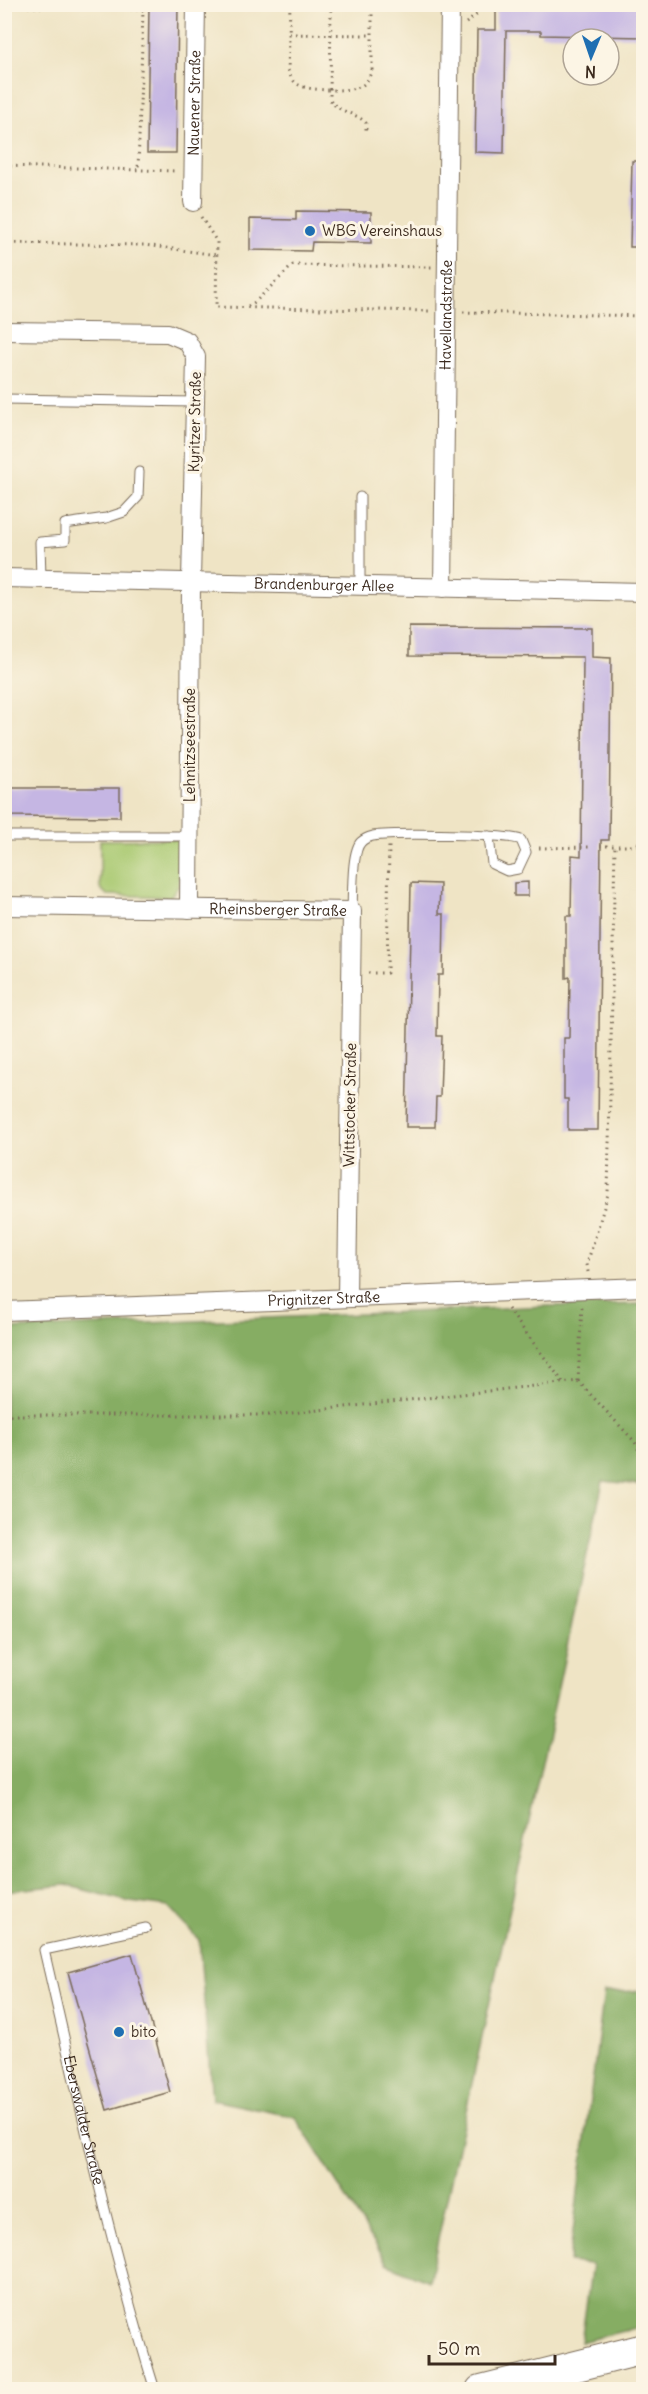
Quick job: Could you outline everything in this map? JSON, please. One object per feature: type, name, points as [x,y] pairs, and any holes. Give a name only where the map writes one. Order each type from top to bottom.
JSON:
[{"type":"main road","points":[[481,2390],[644,2349]]},
{"type":"street","name":"Nauener Straße","points":[[193,202],[196,4]]},
{"type":"street","name":"Havellandstraße","points":[[443,588],[450,4]]},
{"type":"street","name":"Kyritzer Straße","points":[[4,331],[168,333],[187,341],[196,357],[191,581]]},
{"type":"street","name":"Brandenburger Allee","points":[[4,578],[644,591]]},
{"type":"street","name":"Lehnitzseestraße","points":[[189,909],[191,581]]},
{"type":"street","name":"Rheinsberger Straße","points":[[4,906],[352,911]]},
{"type":"street","name":"Wittstocker Straße","points":[[347,1299],[352,911]]},
{"type":"street","name":"Prignitzer Straße","points":[[4,1311],[644,1287]]},
{"type":"lane","points":[[4,399],[195,402]]},
{"type":"lane","points":[[41,579],[40,542],[65,540],[65,524],[106,518],[124,512],[138,497],[139,472]]},
{"type":"lane","points":[[360,497],[360,586]]},
{"type":"lane","points":[[5,837],[190,836]]},
{"type":"lane","name":"Rheinsberger Straße","points":[[352,911],[358,846],[370,836],[515,837],[521,840],[525,848]]},
{"type":"lane","points":[[489,837],[490,860],[501,870],[510,872],[518,869],[525,857],[525,848]]},
{"type":"lane","name":"Eberswalder Straße","points":[[146,1928],[44,1950],[102,2197],[155,2390]]},
{"type":"path","points":[[290,4],[288,70],[291,78],[298,85],[307,88],[330,89],[360,87],[368,80],[372,70],[372,4]]},
{"type":"path","points":[[331,4],[330,99],[333,106],[362,119],[366,123],[366,133]]},
{"type":"path","points":[[4,6],[143,10],[138,170]]},
{"type":"path","points":[[289,34],[372,35]]},
{"type":"path","points":[[4,165],[194,171]]},
{"type":"path","points":[[193,202],[217,242],[216,307]]},
{"type":"path","points":[[4,243],[144,245],[217,255]]},
{"type":"path","points":[[247,306],[255,302],[292,265],[446,267]]},
{"type":"path","points":[[387,973],[389,835]]},
{"type":"path","points":[[600,846],[643,845]]},
{"type":"path","points":[[615,846],[608,1194],[587,1264],[578,1381],[634,1442],[644,1462]]},
{"type":"path","points":[[525,848],[589,847]]},
{"type":"path","points":[[495,1292],[563,1382]]},
{"type":"path","points":[[4,1415],[274,1414],[578,1381]]},
{"type":"green space","points":[[179,839],[179,885],[170,897],[107,895],[100,888],[100,840]]},
{"type":"green space","points":[[643,1304],[643,1485],[603,1481],[429,2281],[388,2264],[295,2117],[212,2100],[199,1940],[169,1907],[130,1902],[66,1885],[5,1891],[5,1329]]},
{"type":"green space","points":[[643,1991],[643,2326],[581,2342],[592,2264],[569,2262],[604,1992]]},
{"type":"building","points":[[149,4],[178,4],[176,153],[147,153]]},
{"type":"building","points":[[496,4],[644,4],[644,37],[621,37],[621,27],[561,27],[561,35],[541,35],[541,31],[506,31],[504,153],[475,152],[477,30],[496,30]]},
{"type":"building","points":[[632,161],[644,161],[644,247],[630,247]]},
{"type":"building","name":"WBG Vereinshaus","points":[[296,211],[371,212],[371,243],[312,242],[311,251],[250,250],[250,219],[296,220]]},
{"type":"building","points":[[409,627],[592,628],[592,657],[611,658],[609,840],[601,840],[598,1130],[568,1130],[568,1099],[564,1099],[564,1038],[569,1038],[570,977],[566,978],[566,916],[571,916],[572,855],[581,856],[583,657],[409,656]]},
{"type":"building","points":[[4,788],[120,788],[120,817],[4,816]]},
{"type":"building","points":[[528,882],[528,896],[514,896],[514,883]]},
{"type":"building","points":[[411,883],[440,884],[439,914],[444,914],[443,975],[438,975],[437,1036],[442,1036],[440,1097],[436,1097],[435,1127],[406,1127]]},
{"type":"building","name":"bito","points":[[132,1954],[170,2092],[107,2110],[68,1972]]},
{"type":"place","name":"WBG Vereinshaus","points":[[310,231]]},
{"type":"place","name":"bito","points":[[119,2032]]}]
